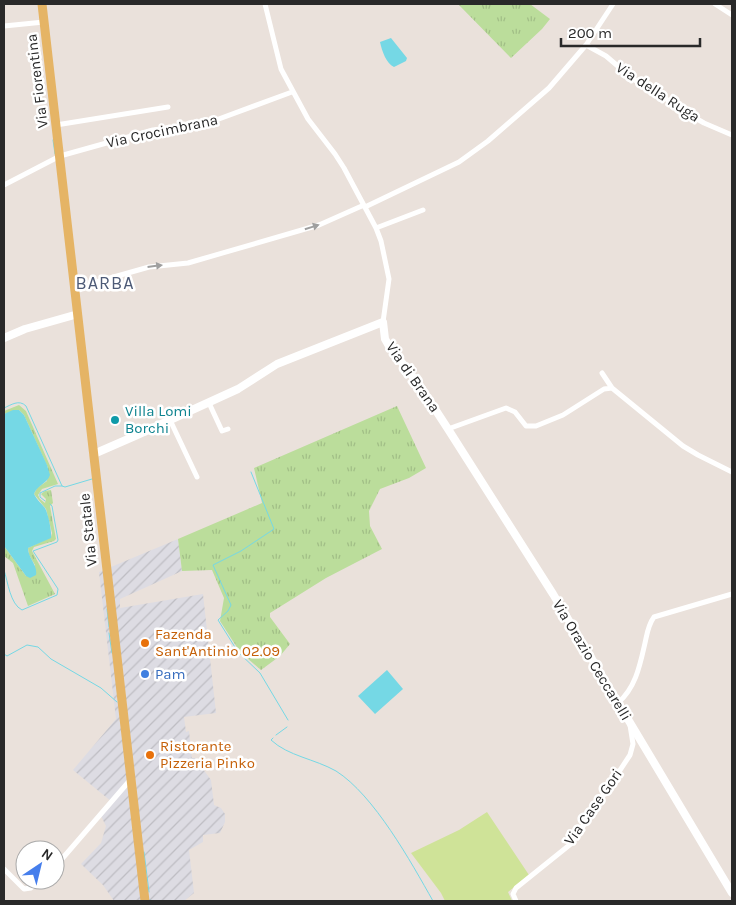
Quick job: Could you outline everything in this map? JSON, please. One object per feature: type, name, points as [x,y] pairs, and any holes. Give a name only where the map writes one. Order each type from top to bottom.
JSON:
[{"type":"main road","name":"Via Fiorentina","points":[[42,4],[60,156]]},
{"type":"main road","name":"Via Statale","points":[[60,156],[144,900]]},
{"type":"street","name":"Via di Brana","points":[[265,4],[281,69],[292,92],[308,119],[335,154],[376,228],[384,250],[389,278],[383,322],[389,346],[420,386],[448,429],[506,408],[515,412],[526,426],[533,427],[570,411],[604,389],[612,388]]},
{"type":"street","points":[[75,292],[96,282],[149,267],[188,263],[319,225],[458,162],[488,141],[538,99],[586,46],[613,4]]},
{"type":"street","points":[[715,4],[732,15]]},
{"type":"street","points":[[4,26],[44,22]]},
{"type":"street","name":"Via della Ruga","points":[[586,46],[606,56],[633,79],[685,112],[704,123],[732,135]]},
{"type":"street","name":"Via Crocimbrana","points":[[4,185],[60,156],[153,130],[208,124],[292,92]]},
{"type":"street","points":[[56,124],[168,107]]},
{"type":"street","points":[[376,228],[424,210]]},
{"type":"street","points":[[4,338],[25,329],[78,314]]},
{"type":"street","points":[[93,452],[127,440],[238,389],[276,364],[383,322]]},
{"type":"street","points":[[602,373],[612,388],[684,446],[732,472]]},
{"type":"street","points":[[208,403],[222,431],[228,429]]},
{"type":"street","points":[[170,420],[197,477]]},
{"type":"street","name":"Via Orazio Ceccarelli","points":[[448,429],[553,594],[732,893]]},
{"type":"street","points":[[618,703],[628,693],[637,676],[648,627],[654,617],[732,594]]},
{"type":"street","name":"Via Case Gori","points":[[516,901],[513,894],[516,888],[572,843],[630,755],[633,744],[630,722]]},
{"type":"street","points":[[65,855],[131,779]]},
{"type":"street","points":[[4,869],[15,880]]},
{"type":"shaded area","points":[[178,539],[182,571],[120,599],[120,608],[203,594],[216,713],[184,717],[186,732],[189,731],[192,758],[195,758],[211,780],[214,805],[221,808],[225,814],[225,822],[220,833],[203,835],[203,842],[189,850],[194,893],[184,901],[114,901],[103,885],[81,864],[101,843],[106,826],[101,816],[112,802],[73,770],[116,719],[99,572]]},
{"type":"green space","points":[[458,4],[530,4],[550,19],[511,58]]},
{"type":"green space","points":[[19,405],[26,411],[58,484],[42,489],[38,495],[45,503],[46,499],[41,494],[51,490],[53,503],[50,506],[56,539],[34,547],[32,551],[55,594],[28,606],[13,563],[4,556],[4,546],[26,576],[35,565],[29,555],[28,548],[51,537],[52,533],[46,509],[34,494],[37,488],[47,481],[48,468],[24,415],[19,410],[4,414],[4,411]]},
{"type":"green space","points":[[397,406],[426,468],[409,478],[380,489],[369,511],[370,526],[382,549],[326,578],[270,613],[270,617],[290,644],[280,656],[261,670],[240,652],[220,621],[224,598],[212,570],[182,571],[178,539],[262,503],[254,468]]},
{"type":"green space","points":[[487,812],[529,875],[508,892],[512,901],[445,901],[411,853],[459,830]]},
{"type":"water","points":[[391,38],[407,58],[406,61],[394,67],[383,53],[380,42]]},
{"type":"water","points":[[13,410],[19,410],[24,415],[50,475],[47,481],[37,488],[34,494],[46,510],[51,538],[28,548],[36,571],[36,575],[30,578],[26,576],[4,546],[4,414]]},
{"type":"water","points":[[387,670],[403,689],[375,714],[358,696]]},
{"type":"waterway","points":[[53,140],[55,154]]},
{"type":"waterway","points":[[4,408],[18,403],[26,406],[62,486],[65,487],[92,479]]},
{"type":"waterway","points":[[251,472],[274,529],[241,551],[213,565],[231,605],[228,611],[218,620],[238,652],[260,673],[288,720]]},
{"type":"waterway","points":[[45,501],[40,497],[40,493],[55,486],[62,486]]},
{"type":"waterway","points":[[4,570],[12,598],[22,610],[57,595],[58,589],[33,551],[58,540],[52,506],[50,504]]},
{"type":"waterway","points":[[107,609],[109,627]]},
{"type":"waterway","points":[[109,633],[112,653]]},
{"type":"waterway","points":[[4,654],[7,656],[27,645],[38,647],[51,659],[101,688],[117,702]]},
{"type":"waterway","points":[[276,735],[287,727]]},
{"type":"waterway","points":[[273,738],[271,740],[285,750],[336,771],[364,796],[391,830],[433,901]]},
{"type":"waterway","points":[[144,852],[149,892]]},
{"type":"place","name":"Villa Lomi Borchi","points":[[115,420]]},
{"type":"place","name":"Fazenda Sant'Antinio 02.09","points":[[145,643]]},
{"type":"place","name":"Pam","points":[[145,674]]},
{"type":"place","name":"Ristorante Pizzeria Pinko","points":[[150,755]]},
{"type":"district","name":"BARBA","points":[[105,283]]}]
